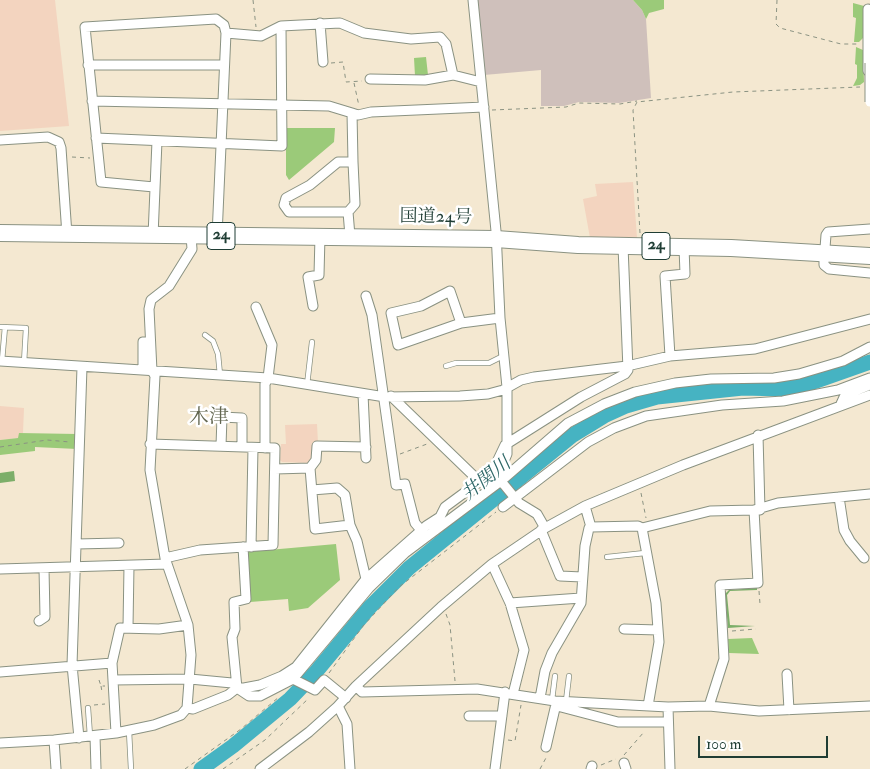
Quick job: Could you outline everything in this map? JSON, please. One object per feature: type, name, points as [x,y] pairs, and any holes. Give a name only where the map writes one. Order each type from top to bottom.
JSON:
[{"type":"highway","name":"国道24号","points":[[0,233],[496,239],[623,246],[824,252],[870,256]]},
{"type":"street","points":[[473,0],[496,239],[500,318],[507,387],[506,460],[502,466],[502,482],[514,498],[536,514],[560,576],[582,577]]},
{"type":"street","points":[[868,9],[870,102]]},
{"type":"street","points":[[154,187],[101,182],[85,26],[213,18],[222,22],[226,33],[217,236]]},
{"type":"street","points":[[320,23],[323,62]]},
{"type":"street","points":[[226,33],[257,36],[280,26],[340,23],[364,33],[411,39],[440,37],[446,44],[453,75]]},
{"type":"street","points":[[96,138],[282,146],[280,26]]},
{"type":"street","points":[[868,54],[870,76]]},
{"type":"street","points":[[88,65],[224,65]]},
{"type":"street","points":[[370,79],[425,80],[453,75],[481,82]]},
{"type":"street","points":[[92,101],[223,102],[329,106],[356,114],[484,109]]},
{"type":"street","points":[[350,236],[348,212],[355,204],[353,162],[356,114]]},
{"type":"street","points":[[0,140],[48,137],[59,142],[67,235]]},
{"type":"street","points":[[153,236],[157,141]]},
{"type":"street","points":[[348,212],[289,212],[284,205],[286,198],[310,185],[338,162],[353,162]]},
{"type":"street","points":[[870,229],[828,232],[824,252],[824,265],[827,268],[870,273]]},
{"type":"street","points":[[148,370],[150,341],[148,310],[151,300],[169,286],[192,249],[191,236]]},
{"type":"street","points":[[313,306],[308,277],[319,275],[320,236]]},
{"type":"street","points":[[440,517],[445,507],[480,482],[495,466],[506,445],[581,397],[625,374],[628,370],[623,246]]},
{"type":"street","points":[[670,356],[665,276],[685,274],[684,247]]},
{"type":"street","points":[[461,323],[450,291],[422,306],[391,313],[398,345],[461,323],[500,318]]},
{"type":"street","points":[[366,296],[372,315],[388,397],[396,486],[405,484],[415,523],[421,530]]},
{"type":"street","points":[[256,308],[272,344],[268,378],[265,384],[265,448]]},
{"type":"street","points":[[1,361],[268,378],[388,397],[488,394],[534,377],[627,366],[670,356],[755,349],[870,319]]},
{"type":"street","points":[[113,680],[190,679],[232,683],[249,696],[256,697],[295,680],[350,609],[390,567],[478,497],[502,482],[568,423],[604,404],[627,395],[675,383],[711,379],[774,378],[799,374],[843,361],[870,347]]},
{"type":"street","points":[[79,738],[72,666],[82,366]]},
{"type":"street","points":[[0,743],[93,737],[129,731],[181,715],[186,708],[190,679],[188,625],[166,561],[150,470],[150,444],[156,394],[156,376],[148,370]]},
{"type":"street","points":[[503,507],[588,442],[614,428],[646,416],[722,405],[783,401],[838,390],[870,378]]},
{"type":"street","points":[[840,406],[845,395],[870,385]]},
{"type":"street","points":[[363,394],[366,458]]},
{"type":"street","points":[[260,769],[309,732],[441,607],[492,564],[543,529],[585,506],[639,483],[758,435],[870,395]]},
{"type":"street","points":[[388,397],[480,482]]},
{"type":"street","points":[[221,446],[222,417],[228,417],[242,418],[242,447]]},
{"type":"street","points":[[708,706],[724,662],[720,585],[758,583],[758,435]]},
{"type":"street","points":[[0,569],[129,566],[166,561],[200,550],[273,545],[275,448],[150,444]]},
{"type":"street","points":[[350,524],[315,529],[310,468],[316,460],[317,446],[366,447]]},
{"type":"street","points":[[237,688],[232,637],[235,629],[234,602],[246,599],[253,448]]},
{"type":"street","points":[[275,469],[310,468]]},
{"type":"street","points":[[312,490],[337,488],[345,495],[350,524],[357,541],[366,579]]},
{"type":"street","points":[[591,527],[645,527],[710,511],[757,510],[778,503],[870,494]]},
{"type":"street","points":[[186,708],[191,709],[210,702],[237,688],[260,685],[282,676],[296,667],[366,579],[421,530],[469,498],[478,497]]},
{"type":"street","points":[[839,497],[844,530],[850,541],[864,558]]},
{"type":"street","points":[[540,698],[545,671],[552,653],[579,609],[585,546],[589,528],[591,527],[585,506]]},
{"type":"street","points":[[645,527],[645,553],[656,602],[659,642],[648,706]]},
{"type":"street","points":[[76,544],[119,543]]},
{"type":"street","points":[[492,564],[510,603],[524,650],[513,694],[502,716],[495,769]]},
{"type":"street","points":[[128,627],[129,566]]},
{"type":"street","points":[[39,621],[46,617],[44,568]]},
{"type":"street","points":[[510,603],[581,598]]},
{"type":"street","points":[[116,733],[112,663],[119,630],[128,627],[159,628],[188,625]]},
{"type":"street","points":[[624,628],[658,630]]},
{"type":"street","points":[[0,672],[112,663]]},
{"type":"street","points":[[787,674],[789,710]]},
{"type":"street","points":[[295,680],[314,690],[324,680],[346,698]]},
{"type":"street","points":[[356,686],[362,692],[477,688],[555,702],[566,701],[668,708],[708,706],[789,710],[870,706]]},
{"type":"street","points":[[555,702],[561,707],[618,722],[668,722]]},
{"type":"street","points":[[546,752],[555,702]]},
{"type":"street","points":[[338,706],[347,724],[350,769]]},
{"type":"street","points":[[668,708],[670,769]]},
{"type":"street","points":[[469,716],[502,716]]},
{"type":"street","points":[[93,737],[96,769]]},
{"type":"street","points":[[54,740],[56,769]]},
{"type":"lane","points":[[1,361],[3,327],[26,328],[24,363]]},
{"type":"lane","points":[[205,335],[213,341],[218,354],[220,375]]},
{"type":"lane","points":[[307,385],[312,342]]},
{"type":"lane","points":[[446,366],[463,362],[489,363],[504,356]]},
{"type":"lane","points":[[607,557],[645,553]]},
{"type":"lane","points":[[555,676],[555,702]]},
{"type":"lane","points":[[566,701],[569,676]]},
{"type":"lane","points":[[88,708],[93,737]]},
{"type":"lane","points":[[129,731],[131,769]]},
{"type":"path","points":[[253,0],[257,36]]},
{"type":"path","points":[[777,0],[776,24],[780,28],[841,44],[868,54]]},
{"type":"path","points":[[323,62],[343,62],[346,82],[370,79]]},
{"type":"path","points":[[354,82],[356,114]]},
{"type":"path","points":[[484,109],[566,107],[579,103],[620,104],[733,92],[862,87]]},
{"type":"path","points":[[639,101],[632,110],[640,246]]},
{"type":"path","points":[[69,157],[98,158]]},
{"type":"path","points":[[392,455],[406,453],[435,439]]},
{"type":"path","points":[[0,447],[47,440],[80,442]]},
{"type":"path","points":[[639,483],[645,527]]},
{"type":"path","points":[[324,680],[364,626],[399,588],[503,507]]},
{"type":"path","points":[[758,583],[760,604]]},
{"type":"path","points":[[441,607],[449,619],[456,689]]},
{"type":"path","points":[[723,631],[756,629]]},
{"type":"path","points":[[101,686],[102,692]]},
{"type":"path","points":[[223,769],[265,740],[292,717],[314,690]]},
{"type":"path","points":[[185,769],[241,729],[282,694]]},
{"type":"path","points":[[500,739],[515,741],[513,694]]},
{"type":"path","points":[[76,706],[114,703]]},
{"type":"path","points":[[591,767],[622,762],[649,722]]},
{"type":"path","points":[[540,769],[546,752]]},
{"type":"shaded area","points":[[0,0],[55,0],[69,126],[0,131]]},
{"type":"shaded area","points":[[475,0],[633,0],[642,10],[646,19],[651,98],[619,103],[579,102],[564,106],[541,106],[541,70],[484,75]]},
{"type":"shaded area","points":[[633,182],[637,238],[590,238],[583,199],[597,196],[595,184]]},
{"type":"shaded area","points":[[0,406],[24,408],[23,433],[19,433],[19,438],[0,440]]},
{"type":"shaded area","points":[[317,424],[318,443],[314,460],[310,463],[282,462],[280,460],[281,444],[286,444],[285,425]]},
{"type":"green space","points":[[633,0],[664,0],[664,9],[649,13],[646,19],[642,10]]},
{"type":"green space","points":[[853,3],[864,6],[863,38],[859,42],[854,42],[856,18],[853,17]]},
{"type":"green space","points":[[856,47],[863,50],[864,82],[853,86],[857,78],[857,65],[855,64]]},
{"type":"green space","points":[[426,57],[428,75],[415,76],[414,58]]},
{"type":"green space","points":[[286,128],[335,128],[334,142],[289,180],[286,175]]},
{"type":"green space","points":[[19,433],[77,434],[77,449],[35,447],[35,451],[0,455],[0,440],[18,438]]},
{"type":"green space","points":[[14,471],[15,481],[0,483],[0,473]]},
{"type":"green space","points":[[336,544],[340,580],[308,608],[289,611],[288,599],[250,602],[246,552]]},
{"type":"green space","points":[[757,588],[757,590],[730,591],[727,595],[730,625],[755,626],[728,628],[725,594],[729,590]]},
{"type":"green space","points":[[752,638],[759,654],[729,653],[728,639]]},
{"type":"waterway","name":"井関川","points":[[201,769],[233,746],[290,699],[315,673],[369,608],[409,568],[573,435],[604,416],[626,406],[657,397],[743,388],[783,389],[808,384],[870,362]]},
{"type":"district","name":"木津","points":[[209,419]]}]
